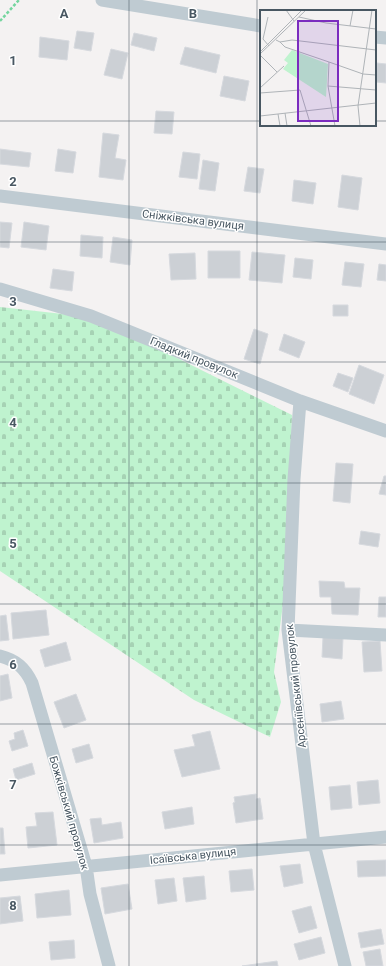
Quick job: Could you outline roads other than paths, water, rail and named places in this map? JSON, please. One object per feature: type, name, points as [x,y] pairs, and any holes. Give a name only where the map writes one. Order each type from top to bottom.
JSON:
[{"type":"street","points":[[102,0],[260,26]]},
{"type":"street","points":[[376,36],[386,38]]},
{"type":"street","name":"Сніжківська вулиця","points":[[0,196],[386,244]]},
{"type":"street","name":"Гладкий провулок","points":[[0,289],[91,316],[300,401],[386,431]]},
{"type":"street","name":"Арсеніївський провулок","points":[[300,401],[294,479],[288,630],[314,844],[345,966]]},
{"type":"street","points":[[288,630],[386,635]]},
{"type":"street","name":"Божківський провулок","points":[[0,656],[8,658],[19,664],[27,672],[32,683],[86,866],[90,894],[109,966]]},
{"type":"street","name":"Ісаївська вулиця","points":[[0,875],[386,837]]}]
